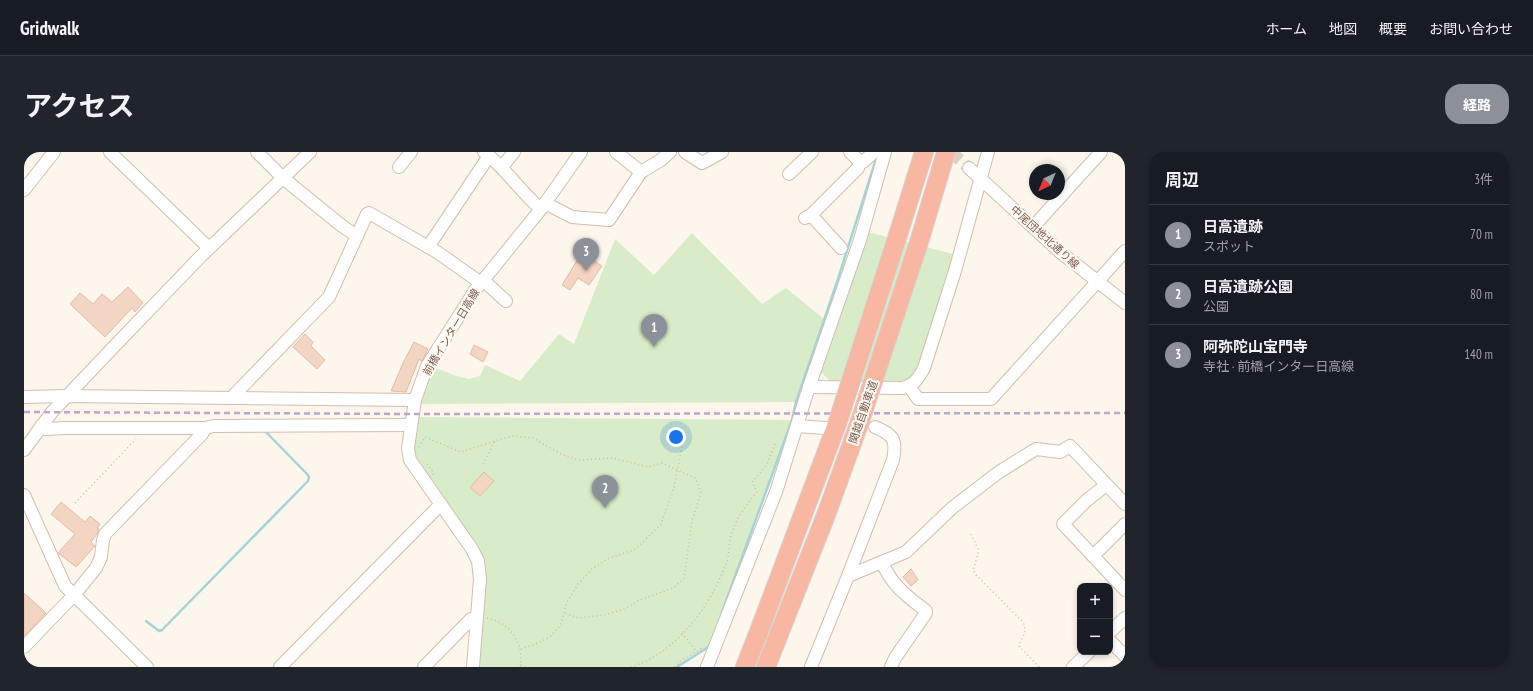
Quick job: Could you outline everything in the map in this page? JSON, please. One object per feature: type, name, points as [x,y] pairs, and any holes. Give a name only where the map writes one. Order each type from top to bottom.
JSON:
[{"type":"highway","name":"関越自動車道","points":[[745,667],[762,626],[898,236],[924,152]]},
{"type":"highway","name":"関越自動車道","points":[[766,667],[826,515],[867,426],[946,152]]},
{"type":"street","points":[[24,190],[54,152]]},
{"type":"street","points":[[110,152],[209,248]]},
{"type":"street","points":[[257,152],[283,178],[342,226],[357,236]]},
{"type":"street","points":[[24,450],[41,426],[67,396],[209,248],[310,152]]},
{"type":"street","points":[[399,167],[411,152]]},
{"type":"street","points":[[502,167],[514,152]]},
{"type":"street","name":"前橋インター日高線","points":[[473,667],[481,617],[478,561],[472,549],[410,460],[408,448],[410,425],[415,400],[427,366],[482,281],[543,206],[581,152]]},
{"type":"street","points":[[616,152],[641,172]]},
{"type":"street","points":[[428,247],[486,154],[502,167],[528,197],[543,206],[572,217],[609,220],[641,172],[661,160],[670,152]]},
{"type":"street","points":[[685,152],[702,163],[722,152]]},
{"type":"street","points":[[789,174],[812,152]]},
{"type":"street","points":[[850,152],[860,162]]},
{"type":"street","points":[[860,162],[863,162],[874,152]]},
{"type":"street","points":[[707,667],[776,492],[809,387],[860,240],[885,152]]},
{"type":"street","points":[[809,387],[903,388],[909,386],[918,378],[924,368],[955,271],[988,152]]},
{"type":"street","points":[[1033,227],[1101,152]]},
{"type":"street","points":[[841,248],[808,216],[858,168],[860,162]]},
{"type":"street","name":"中尾団地北通り線","points":[[969,168],[1060,252],[1125,303]]},
{"type":"street","points":[[233,398],[235,394],[324,303],[333,289],[367,214],[369,213],[428,247],[482,281],[506,301]]},
{"type":"street","points":[[909,386],[918,399],[991,399],[1125,251]]},
{"type":"street","points":[[24,397],[67,396],[415,400]]},
{"type":"street","points":[[41,426],[46,429],[410,425]]},
{"type":"street","points":[[797,426],[831,426]]},
{"type":"street","points":[[811,667],[893,460],[896,447],[890,436],[867,426]]},
{"type":"street","points":[[24,647],[74,595],[96,568],[101,556],[105,534],[202,434],[205,428]]},
{"type":"street","points":[[848,576],[906,552],[952,508],[999,472],[1036,449],[1060,452],[1070,446],[1125,504]]},
{"type":"street","points":[[1106,485],[1086,501],[1063,524],[1125,590]]},
{"type":"street","points":[[24,495],[65,586],[147,667]]},
{"type":"street","points":[[280,667],[441,504]]},
{"type":"street","points":[[1093,556],[1125,524]]},
{"type":"street","points":[[882,562],[887,574],[895,585],[926,611],[890,667]]},
{"type":"street","points":[[424,667],[471,619],[481,617]]},
{"type":"street","points":[[1113,629],[1125,618]]},
{"type":"street","points":[[1113,644],[1125,656]]},
{"type":"street","points":[[1073,667],[1086,655]]},
{"type":"path","points":[[75,503],[141,434],[143,428]]},
{"type":"path","points":[[425,437],[461,452],[513,436],[533,438],[561,454],[579,460],[612,458],[648,467],[662,464],[695,478],[700,492],[692,521],[684,578],[673,588],[640,600],[625,610],[604,615],[579,618],[564,613]]},
{"type":"path","points":[[483,464],[495,441]]},
{"type":"path","points":[[631,667],[655,658],[682,633],[701,612],[726,563],[730,539],[735,525],[743,508],[757,492],[752,482],[766,466],[775,444]]},
{"type":"path","points":[[521,649],[550,637],[560,626],[566,602],[578,584],[592,569],[607,559],[636,549],[661,524],[674,488],[676,469],[682,446]]},
{"type":"path","points":[[972,534],[978,549],[973,570],[976,575],[1023,622],[1026,633],[1020,646],[1039,667]]},
{"type":"path","points":[[481,617],[500,622],[513,633],[521,649],[520,666],[527,667]]},
{"type":"path","points":[[682,633],[697,652]]},
{"type":"path","points":[[674,667],[681,661],[705,647]]},
{"type":"green space","points":[[868,232],[953,254],[920,363],[915,374],[907,383],[835,383],[821,372],[822,363]]},
{"type":"green space","points":[[692,233],[762,304],[786,288],[824,319],[796,402],[420,404],[431,366],[456,376],[469,379],[480,376],[485,365],[520,381],[559,334],[574,344],[615,239],[654,275]]},
{"type":"green space","points":[[416,417],[792,420],[710,647],[677,667],[477,667],[485,569],[416,456],[413,439]]},
{"type":"building","points":[[584,254],[602,266],[589,285],[578,278],[570,290],[562,285],[578,259],[580,261]]},
{"type":"building","points":[[128,287],[143,303],[135,312],[132,308],[105,337],[70,304],[80,293],[93,304],[102,294],[112,302]]},
{"type":"building","points":[[305,334],[313,342],[311,346],[325,360],[317,369],[293,347]]},
{"type":"building","points":[[414,342],[428,349],[422,361],[419,359],[406,392],[391,391],[403,363]]},
{"type":"building","points":[[474,345],[488,352],[483,362],[470,354]]},
{"type":"building","points":[[484,472],[494,481],[480,496],[470,487]]},
{"type":"building","points":[[61,502],[85,522],[90,516],[100,524],[97,528],[99,529],[97,534],[91,542],[95,546],[76,567],[58,553],[75,534],[51,514]]},
{"type":"building","points":[[911,569],[918,580],[911,586],[903,577]]},
{"type":"building","points":[[24,593],[46,613],[24,636]]},
{"type":"waterway","points":[[721,615],[792,420],[796,402],[837,282],[877,156]]},
{"type":"waterway","points":[[146,621],[159,631],[162,630],[308,481],[309,477],[307,474],[264,430]]},
{"type":"waterway","points":[[677,667],[710,646]]},
{"type":"tunnel","points":[[951,152],[969,168]]},
{"type":"railway","points":[[24,412],[413,414],[1125,413]]},
{"type":"place","name":"阿弥陀山宝門寺","points":[[586,271]]},
{"type":"place","name":"日高遺跡","points":[[654,347]]},
{"type":"place","name":"日高遺跡公園","points":[[605,508]]}]
